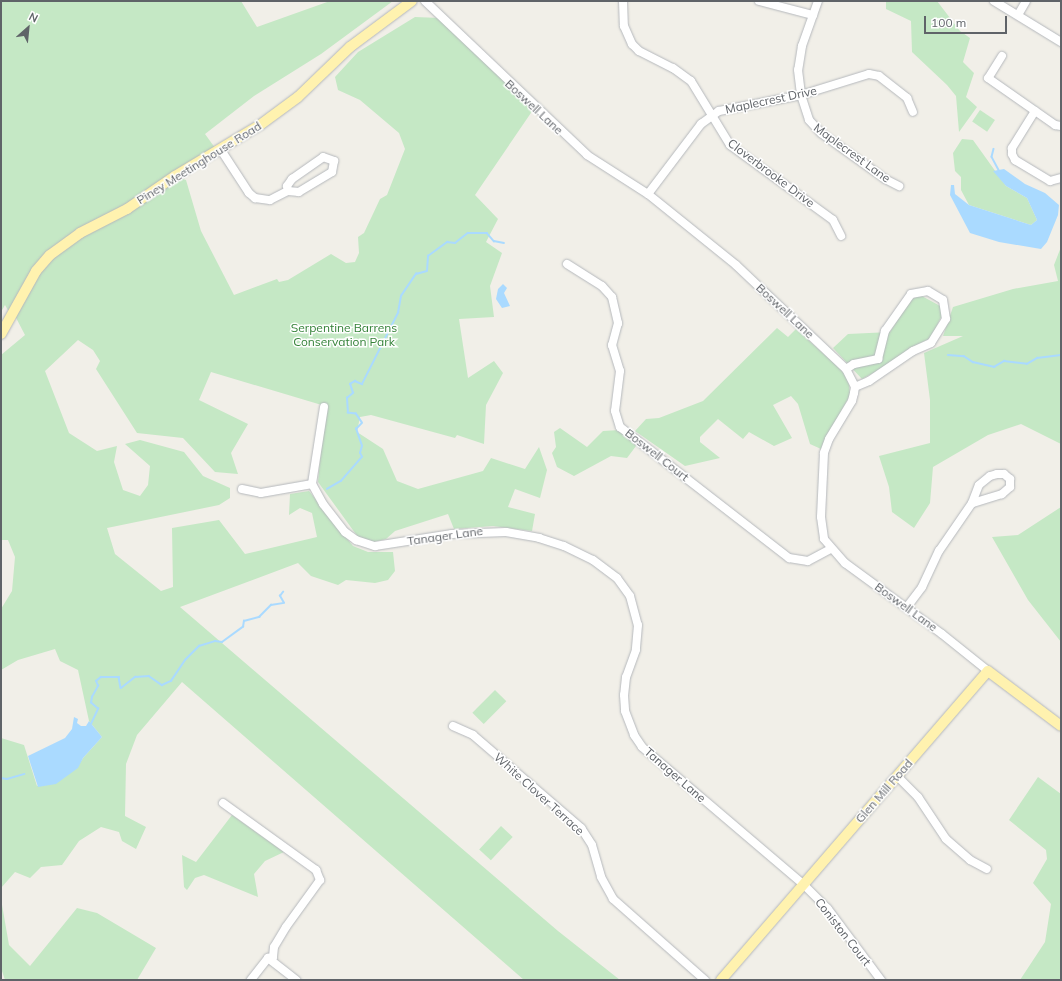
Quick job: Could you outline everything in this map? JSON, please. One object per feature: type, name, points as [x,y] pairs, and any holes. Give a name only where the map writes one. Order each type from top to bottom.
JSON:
[{"type":"main road","name":"Piney Meetinghouse Road","points":[[1,334],[36,271],[50,255],[80,233],[127,209],[175,176],[221,150],[260,125],[298,97],[350,47],[412,1]]},
{"type":"main road","name":"Glen Mill Road","points":[[721,980],[988,671]]},
{"type":"main road","points":[[988,671],[1061,726]]},
{"type":"street","name":"Boswell Lane","points":[[425,1],[500,75],[587,155],[648,194],[736,265],[846,369],[854,387],[852,401],[834,429],[824,453],[821,517],[824,539],[831,549],[845,563],[907,607],[988,671]]},
{"type":"street","name":"Cloverbrooke Drive","points":[[623,1],[624,26],[632,44],[647,57],[673,68],[691,81],[710,116],[730,145],[833,220],[841,236]]},
{"type":"street","points":[[759,1],[813,15]]},
{"type":"street","name":"Maplecrest Lane","points":[[818,1],[799,60],[801,95],[813,126],[885,179],[899,186]]},
{"type":"street","points":[[994,1],[1061,42]]},
{"type":"street","points":[[1018,15],[1026,1]]},
{"type":"street","points":[[1002,56],[988,78],[1035,111],[1061,126]]},
{"type":"street","name":"Maplecrest Drive","points":[[648,194],[710,116],[837,86],[862,74],[874,75],[907,98],[914,112]]},
{"type":"street","points":[[1035,111],[1012,148],[1012,154],[1015,160],[1050,181],[1061,178]]},
{"type":"street","points":[[221,150],[249,193],[255,198],[270,200],[288,191],[299,192],[332,172],[334,161],[323,157],[292,179],[287,186],[288,191]]},
{"type":"street","name":"Boswell Court","points":[[567,264],[602,286],[614,303],[618,324],[612,345],[620,371],[615,411],[620,427],[789,558],[802,561],[813,559],[831,549]]},
{"type":"street","points":[[846,369],[854,364],[878,359],[886,331],[911,294],[928,290],[943,300],[946,319],[931,343],[913,351],[869,381],[854,387]]},
{"type":"street","points":[[242,489],[261,493],[312,484],[324,407]]},
{"type":"street","points":[[907,607],[922,587],[939,550],[972,503],[979,485],[984,479],[997,474],[1004,474],[1010,479],[1010,487],[1002,494],[972,503]]},
{"type":"street","name":"Tanager Lane","points":[[312,484],[323,504],[345,532],[356,540],[369,545],[452,534],[506,532],[539,538],[564,546],[607,569],[625,587],[638,620],[636,650],[626,677],[624,695],[625,711],[634,734],[642,747],[803,884]]},
{"type":"street","name":"White Clover Terrace","points":[[453,726],[473,735],[581,828],[592,845],[601,878],[613,899],[705,980]]},
{"type":"street","points":[[897,776],[918,797],[946,839],[970,860],[987,868]]},
{"type":"street","points":[[223,803],[316,870],[320,880],[286,927],[274,948],[273,957],[268,958],[251,980]]},
{"type":"street","name":"Coniston Court","points":[[803,884],[828,909],[881,980]]},
{"type":"street","points":[[268,958],[296,980]]},
{"type":"green space","name":"Serpentine Barrens Conservation Park","points":[[1,1],[241,1],[257,27],[330,1],[393,1],[321,54],[254,96],[205,134],[218,152],[176,177],[186,180],[201,231],[234,295],[277,279],[279,282],[288,280],[331,254],[346,263],[355,262],[359,253],[358,237],[364,233],[380,199],[387,195],[405,149],[399,133],[360,100],[338,90],[335,77],[358,52],[415,17],[440,18],[535,107],[475,195],[498,219],[486,242],[502,253],[490,286],[494,317],[459,319],[468,378],[494,361],[503,373],[486,405],[484,444],[457,435],[455,438],[371,415],[360,417],[357,432],[383,449],[397,481],[418,489],[483,471],[491,458],[525,469],[539,447],[547,470],[540,498],[515,489],[508,507],[535,514],[532,531],[493,526],[454,529],[448,514],[395,531],[386,539],[374,542],[358,537],[318,482],[325,406],[211,372],[199,400],[248,424],[231,453],[238,474],[215,472],[183,438],[137,433],[96,369],[100,361],[93,350],[78,340],[45,371],[69,433],[97,451],[117,446],[114,462],[123,490],[140,496],[148,485],[150,466],[125,444],[140,440],[184,452],[203,476],[230,488],[230,498],[219,505],[107,528],[115,554],[161,591],[173,587],[172,528],[219,520],[245,554],[317,537],[312,513],[300,508],[289,515],[290,494],[309,491],[353,546],[368,552],[393,552],[395,571],[388,580],[375,583],[346,580],[338,585],[311,576],[298,563],[180,607],[558,931],[620,980],[524,980],[182,682],[137,735],[126,764],[125,816],[146,827],[136,849],[122,841],[119,832],[101,827],[79,841],[62,865],[41,867],[30,878],[15,872],[1,888],[1,738],[24,745],[37,786],[78,766],[83,758],[102,737],[89,721],[78,670],[60,661],[55,649],[18,660],[1,670],[1,609],[12,591],[15,557],[8,540],[1,540],[1,355],[25,335],[13,312],[9,312],[5,305],[1,312]]},
{"type":"green space","points":[[886,1],[937,1],[960,31],[970,38],[963,62],[974,73],[966,97],[977,107],[959,132],[956,96],[947,85],[912,52],[911,21],[886,9]]},
{"type":"green space","points":[[980,110],[995,120],[987,132],[972,122]]},
{"type":"green space","points":[[962,139],[973,140],[1006,186],[1027,198],[1037,220],[1031,225],[969,205],[961,190],[961,177],[955,171],[953,153]]},
{"type":"green space","points":[[1061,247],[1061,444],[1021,424],[988,435],[933,467],[930,503],[914,528],[892,512],[889,487],[879,456],[930,443],[930,400],[924,353],[963,336],[943,336],[953,307],[1013,289],[1058,281],[1054,265]]},
{"type":"green space","points":[[920,295],[942,307],[942,315],[931,338],[914,346],[901,358],[862,379],[833,348],[848,334],[890,332],[909,301]]},
{"type":"green space","points":[[777,328],[788,337],[796,329],[845,373],[849,384],[850,395],[821,449],[810,444],[798,404],[791,396],[773,405],[792,438],[774,446],[749,432],[743,439],[718,419],[700,437],[700,442],[720,458],[685,466],[635,431],[646,419],[659,418],[703,401]]},
{"type":"green space","points":[[560,428],[587,447],[603,431],[620,430],[636,446],[627,458],[611,456],[574,476],[557,467],[552,453],[556,447],[554,432]]},
{"type":"green space","points":[[1061,507],[1061,642],[1028,600],[992,537],[1018,535]]},
{"type":"green space","points":[[495,690],[506,701],[484,724],[472,713]]},
{"type":"green space","points":[[1038,777],[1061,794],[1061,980],[1020,980],[1045,942],[1051,904],[1033,883],[1047,859],[1046,850],[1009,820]]},
{"type":"green space","points":[[232,815],[284,852],[265,861],[254,874],[258,897],[204,875],[195,878],[187,890],[184,887],[182,855],[196,862]]},
{"type":"green space","points":[[501,826],[513,837],[491,860],[479,849]]},
{"type":"green space","points":[[1,899],[9,945],[30,966],[77,908],[97,913],[156,948],[137,980],[5,980],[1,968]]},
{"type":"water","points":[[1004,169],[1025,184],[1045,193],[1059,205],[1058,215],[1047,242],[1041,249],[999,242],[970,233],[950,195],[951,185],[954,185],[955,194],[969,205],[1031,225],[1037,220],[1027,198],[1006,186],[993,171]]},
{"type":"water","points":[[503,284],[507,288],[504,293],[510,306],[502,308],[496,299],[498,289]]},
{"type":"water","points":[[74,717],[78,719],[77,723],[81,726],[86,726],[89,721],[102,737],[83,758],[78,768],[56,784],[38,787],[28,756],[65,738],[72,729]]},
{"type":"waterway","points":[[994,149],[992,157],[999,170]]},
{"type":"waterway","points":[[327,489],[341,481],[362,457],[360,453],[362,446],[356,429],[362,423],[356,414],[348,413],[347,398],[353,393],[350,384],[355,381],[362,384],[398,313],[401,296],[416,274],[427,271],[428,256],[447,242],[455,243],[468,233],[487,233],[494,241],[504,243]]},
{"type":"waterway","points":[[948,355],[964,356],[973,362],[994,367],[1004,361],[1027,364],[1037,358],[1061,355]]},
{"type":"waterway","points":[[91,724],[98,709],[91,703],[92,697],[98,686],[96,681],[101,677],[119,677],[121,688],[135,677],[149,676],[162,685],[171,681],[185,660],[199,646],[215,641],[222,642],[243,627],[244,621],[259,617],[271,605],[284,603],[280,596],[283,592]]},
{"type":"waterway","points":[[1,778],[7,779],[24,774]]}]
